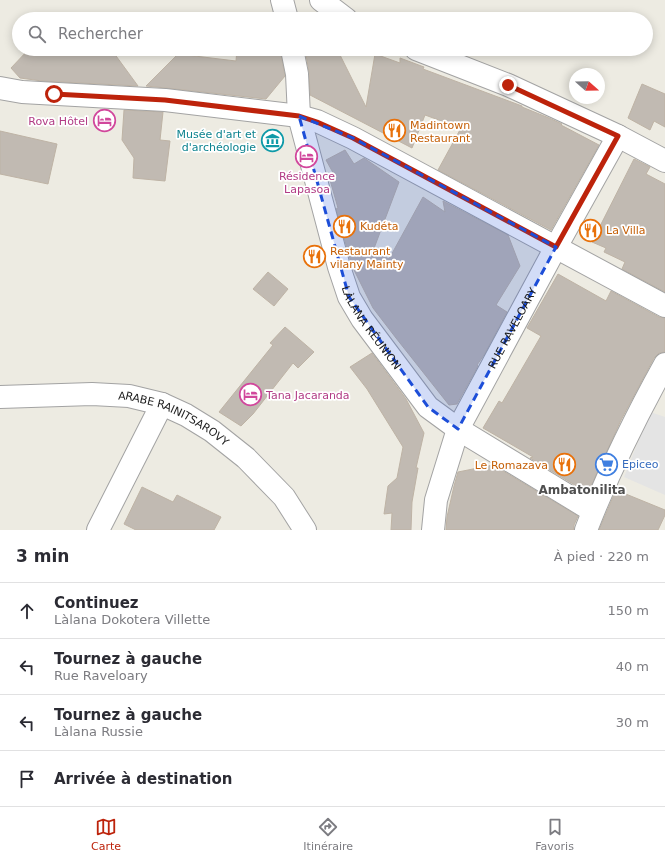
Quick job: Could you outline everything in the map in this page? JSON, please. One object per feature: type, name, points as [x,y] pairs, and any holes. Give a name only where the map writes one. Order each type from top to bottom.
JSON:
[{"type":"street","points":[[282,0],[285,12]]},
{"type":"street","points":[[321,0],[337,12]]},
{"type":"street","name":"LÀLANA RÉUNION","points":[[293,56],[297,74],[299,116],[337,260],[349,297],[362,319],[428,407],[589,521]]},
{"type":"street","points":[[434,56],[508,85],[618,136],[665,161]]},
{"type":"street","points":[[0,88],[22,92],[165,100],[299,116],[317,122],[353,138],[665,306]]},
{"type":"street","name":"RUE RAVELOARY","points":[[433,530],[436,500],[458,429],[556,247],[618,136]]},
{"type":"street","points":[[589,521],[609,475],[647,397],[665,364]]},
{"type":"street","name":"ARABE RAINITSAROVY","points":[[0,397],[99,394],[130,396],[162,404],[186,415],[212,431],[246,458],[284,497],[305,530]]},
{"type":"street","points":[[98,530],[162,404]]},
{"type":"highlighted area","points":[[299,116],[353,138],[556,247],[458,429],[428,407],[349,297]]},
{"type":"shaded area","points":[[650,412],[665,417],[665,495],[624,477]]},
{"type":"building","points":[[22,56],[116,56],[138,86],[42,81],[20,78],[11,68]]},
{"type":"building","points":[[176,56],[195,56],[236,61],[236,56],[281,56],[285,76],[266,99],[146,86]]},
{"type":"building","points":[[306,56],[340,56],[366,107],[375,56],[381,56],[400,63],[400,58],[424,67],[423,69],[522,106],[562,124],[561,125],[599,145],[551,230],[438,170],[461,128],[425,115],[412,148],[310,95],[309,72]]},
{"type":"building","points":[[642,84],[665,94],[665,127],[654,121],[650,130],[628,118]]},
{"type":"building","points":[[124,110],[163,112],[160,140],[170,141],[165,181],[133,178],[134,158],[122,140]]},
{"type":"building","points":[[0,131],[57,144],[48,184],[0,174]]},
{"type":"building","points":[[345,150],[354,164],[364,158],[399,182],[373,251],[389,259],[423,197],[445,212],[443,201],[508,235],[520,266],[496,305],[507,312],[457,404],[449,405],[373,308],[352,266],[336,209],[338,208],[330,180],[336,178],[326,160]]},
{"type":"building","points":[[634,159],[650,167],[646,174],[665,184],[665,292],[622,269],[625,262],[604,252],[606,248],[592,242]]},
{"type":"building","points":[[268,272],[288,289],[274,306],[253,289]]},
{"type":"building","points":[[558,274],[606,301],[611,291],[659,317],[665,318],[665,352],[659,353],[654,358],[621,420],[588,493],[530,458],[533,457],[483,428],[499,401],[502,403],[541,336],[527,328]]},
{"type":"building","points":[[285,327],[314,352],[298,368],[293,363],[253,414],[241,426],[219,412],[273,345],[270,343]]},
{"type":"building","points":[[372,353],[406,399],[424,433],[416,468],[418,468],[412,502],[411,530],[391,530],[392,513],[384,514],[388,486],[397,478],[403,447],[367,389],[350,367]]},
{"type":"building","points":[[493,465],[578,516],[574,525],[574,530],[446,530],[447,517],[458,472]]},
{"type":"building","points":[[142,487],[173,502],[177,495],[221,517],[214,530],[136,530],[124,524]]},
{"type":"building","points":[[616,490],[665,510],[665,515],[658,530],[599,530]]},
{"type":"place","name":"Rova Hôtel","points":[[104,121]]},
{"type":"place","name":"Madintown Restaurant","points":[[395,131]]},
{"type":"place","name":"Musée d'art et d'archéologie","points":[[272,140]]},
{"type":"place","name":"Résidence Lapasoa","points":[[307,156]]},
{"type":"place","name":"Kudéta","points":[[345,226]]},
{"type":"place","name":"La Villa","points":[[590,230]]},
{"type":"place","name":"Restaurant vilany Mainty","points":[[314,257]]},
{"type":"place","name":"Tana Jacaranda","points":[[250,395]]},
{"type":"place","name":"Epiceo","points":[[606,464]]},
{"type":"place","name":"Le Romazava","points":[[564,465]]},
{"type":"district","name":"Ambatonilita","points":[[582,490]]},
{"type":"route","points":[[54,94],[165,100],[299,116],[317,122],[353,138],[556,247],[618,136],[508,85]]}]
